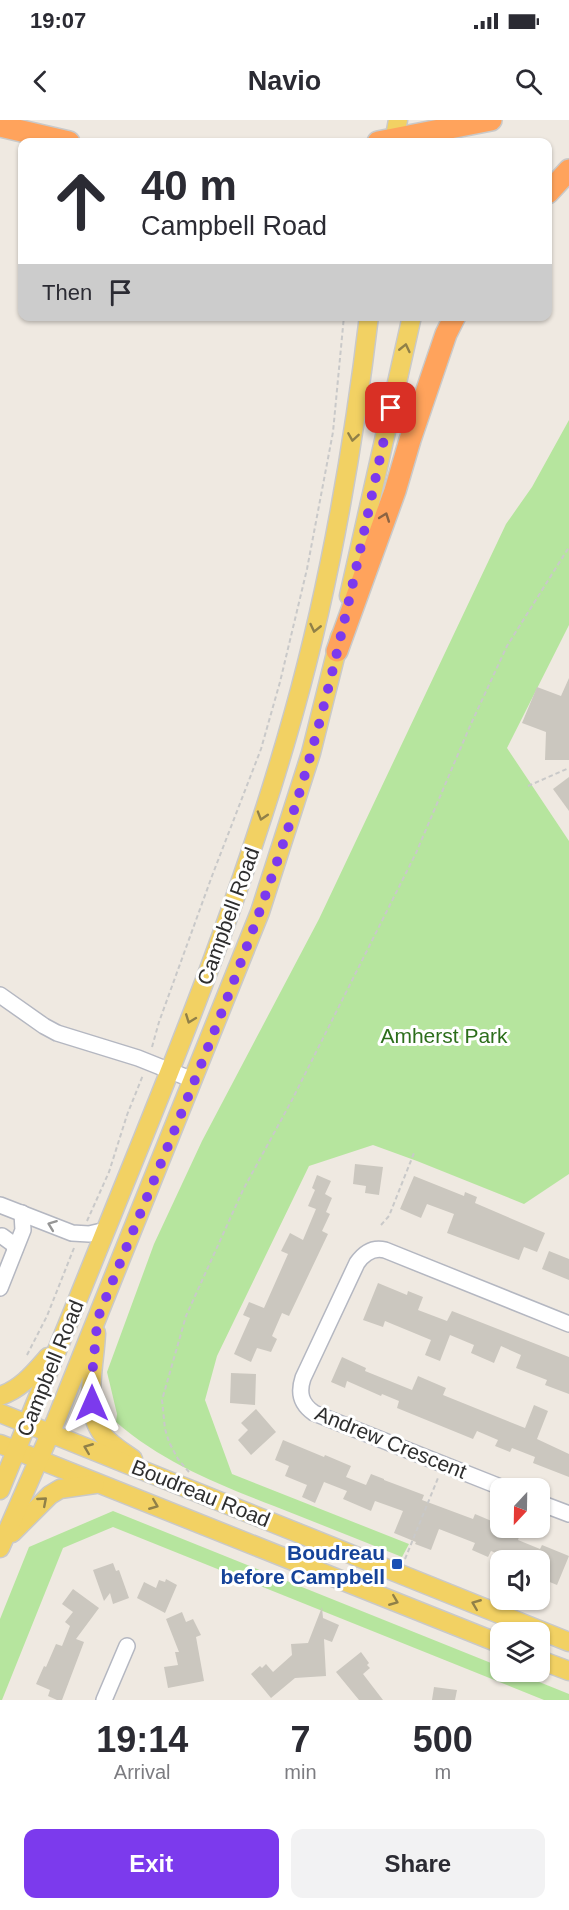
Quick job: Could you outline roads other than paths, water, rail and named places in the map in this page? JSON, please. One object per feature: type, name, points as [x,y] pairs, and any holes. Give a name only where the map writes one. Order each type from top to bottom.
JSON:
[{"type":"highway","points":[[391,136],[449,130],[491,120]]},
{"type":"highway","points":[[0,126],[52,138]]},
{"type":"highway","points":[[552,189],[569,170]]},
{"type":"highway","points":[[337,651],[395,491],[446,334],[452,321]]},
{"type":"main road","name":"Campbell Road","points":[[0,1490],[8,1448],[27,1424],[62,1339],[170,1071],[251,854],[294,711],[314,633],[341,507],[356,420],[368,321]]},
{"type":"main road","name":"Campbell Road","points":[[1,1545],[97,1320],[260,912],[311,753],[337,651],[411,321]]},
{"type":"main road","points":[[97,1320],[91,1381],[94,1420],[103,1435],[117,1448],[162,1478]]},
{"type":"main road","points":[[0,1396],[12,1392],[34,1374],[62,1339]]},
{"type":"main road","name":"Boudreau Road","points":[[0,1413],[569,1642]]},
{"type":"main road","name":"Boudreau Road","points":[[8,1448],[490,1640]]},
{"type":"main road","points":[[1,1545],[30,1512],[50,1495],[60,1489],[100,1484]]},
{"type":"main road","points":[[550,1664],[569,1671]]},
{"type":"street","points":[[0,995],[57,1033],[138,1058],[193,1080]]},
{"type":"street","points":[[0,1205],[72,1233],[89,1234],[106,1230]]},
{"type":"street","points":[[0,1288],[23,1230],[22,1213]]},
{"type":"street","points":[[2,1236],[13,1244],[15,1249]]},
{"type":"street","name":"Andrew Crescent","points":[[490,1483],[314,1413],[301,1398],[300,1388],[303,1378],[361,1258],[374,1249],[385,1251],[569,1324]]},
{"type":"street","points":[[550,1507],[569,1514]]},
{"type":"street","points":[[104,1700],[127,1646]]},
{"type":"place","name":"Boudreau before Campbell","points":[[397,1564]]},
{"type":"park label","name":"Amherst Park","points":[[444,1035]]}]
